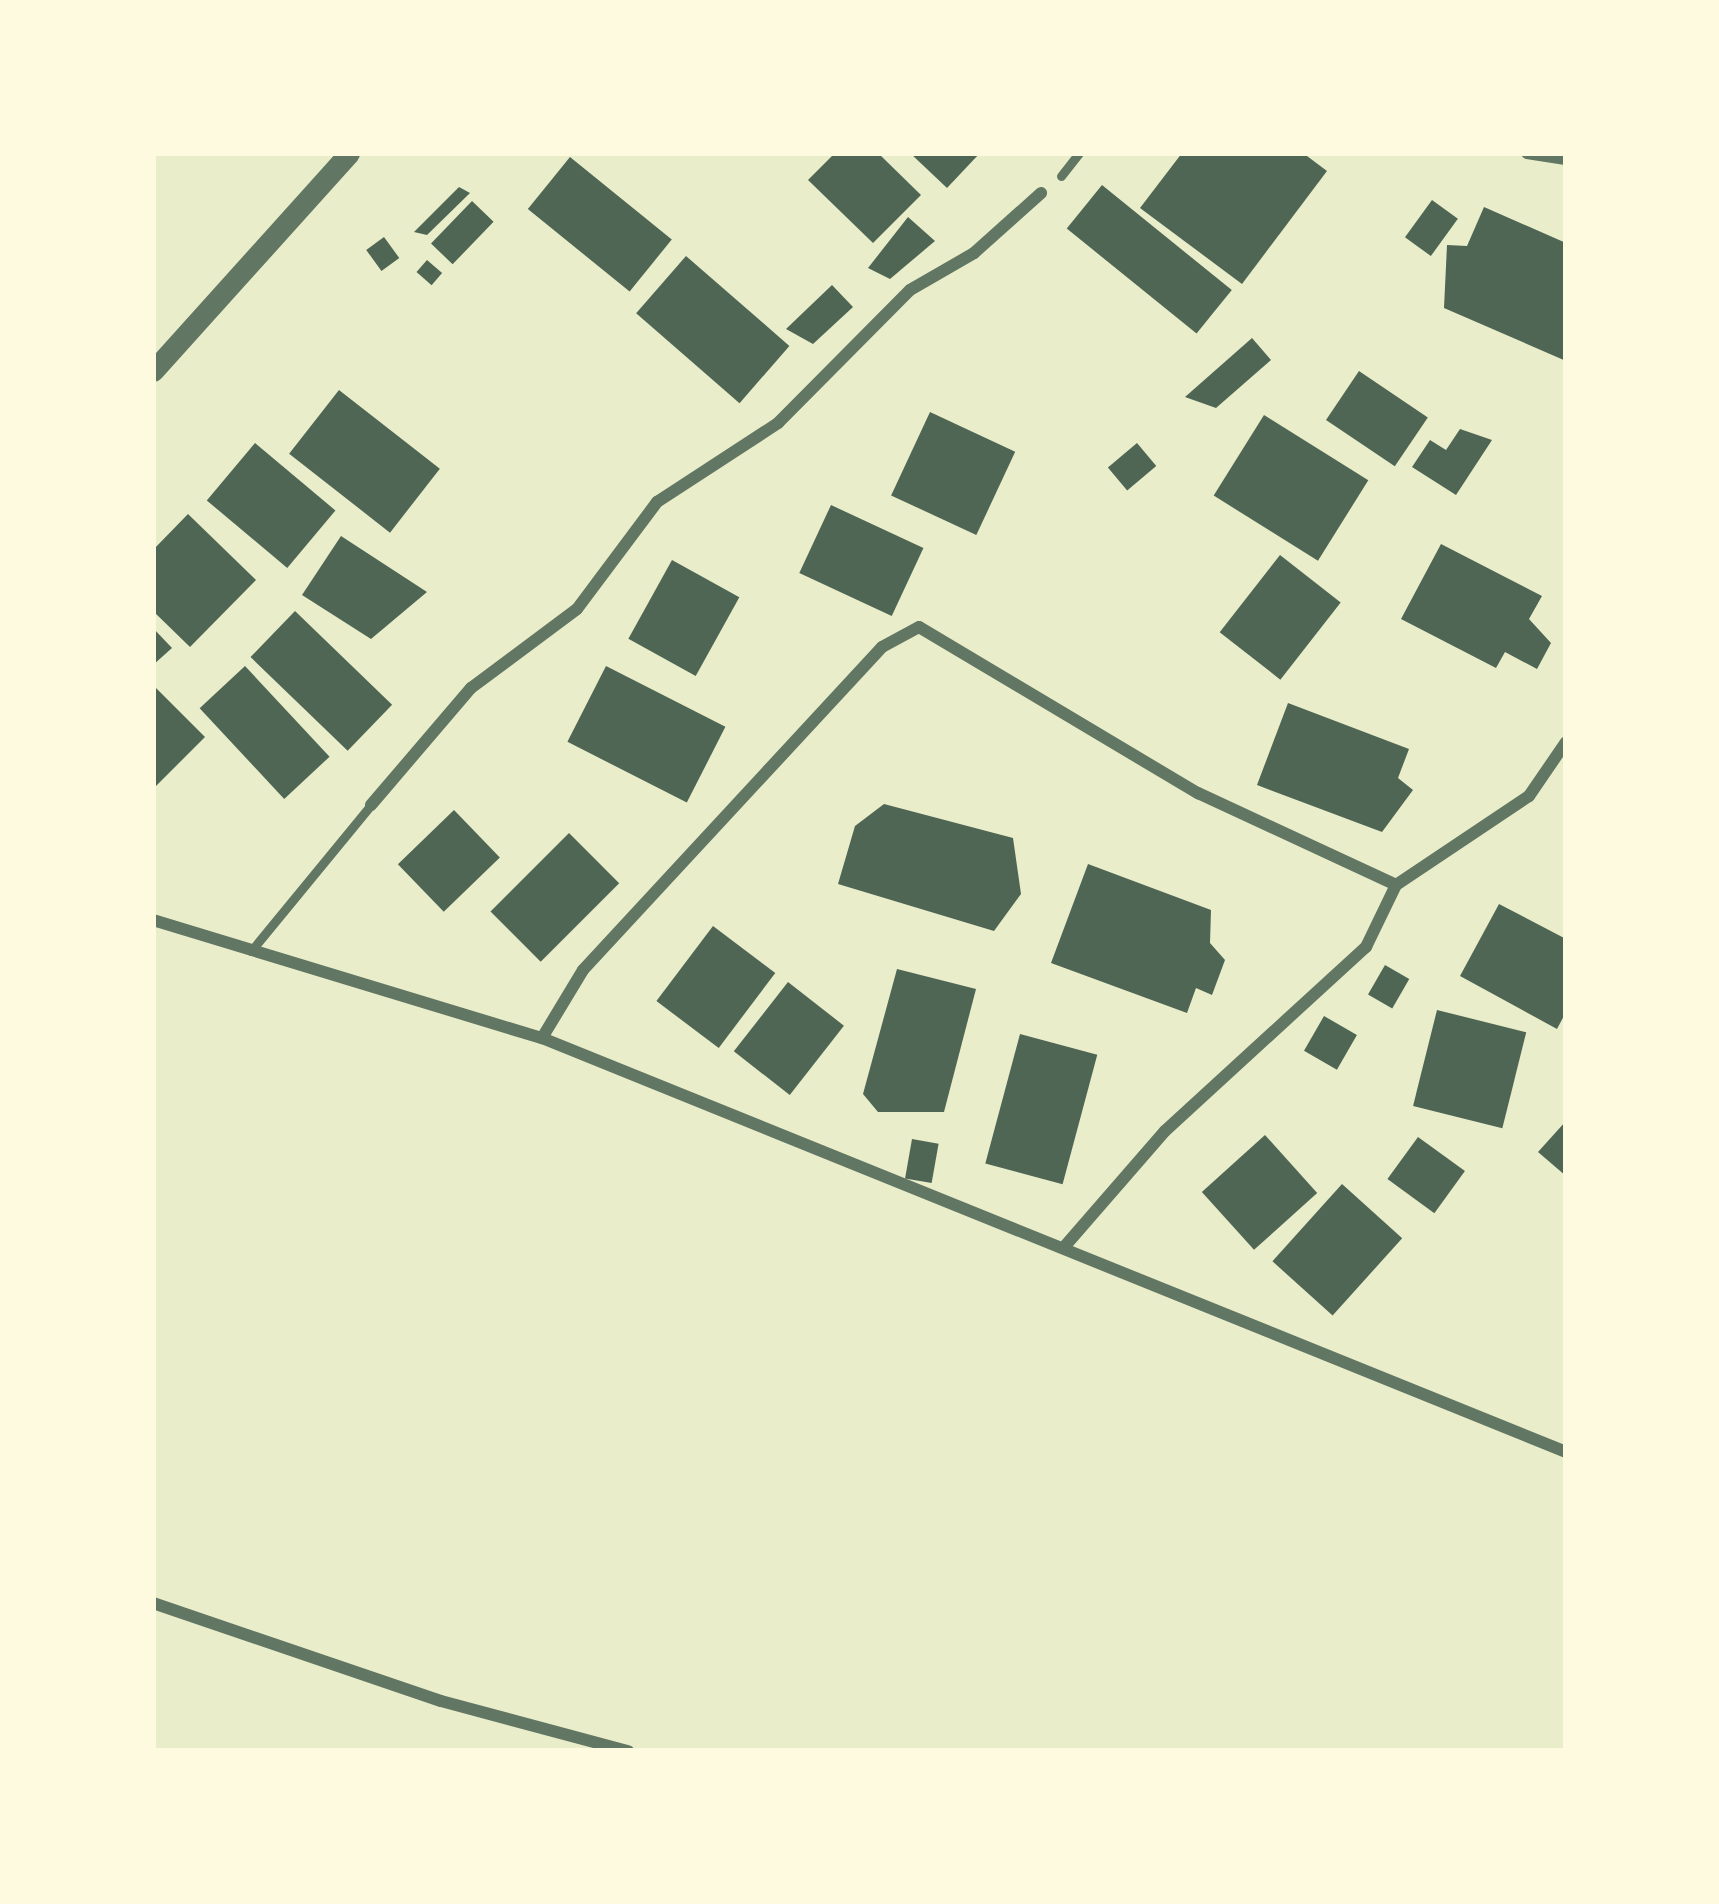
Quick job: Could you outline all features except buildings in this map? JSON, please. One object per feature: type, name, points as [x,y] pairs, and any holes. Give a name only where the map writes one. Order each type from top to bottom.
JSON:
[{"type":"street","points":[[155,363],[349,153]]},
{"type":"street","points":[[1527,153],[1566,159]]},
{"type":"street","points":[[371,805],[471,688],[577,609],[657,502],[778,423],[910,290],[974,253],[1041,193]]},
{"type":"street","points":[[542,1038],[583,970],[882,647],[919,627],[1198,793],[1396,885]]},
{"type":"street","points":[[1066,1246],[1165,1131],[1366,947],[1396,885],[1529,796],[1566,742]]},
{"type":"street","points":[[153,920],[542,1038],[1566,1452]]},
{"type":"street","points":[[153,1603],[441,1701],[628,1751]]},
{"type":"lane","points":[[1061,176],[1079,153]]},
{"type":"lane","points":[[251,951],[371,805]]}]
